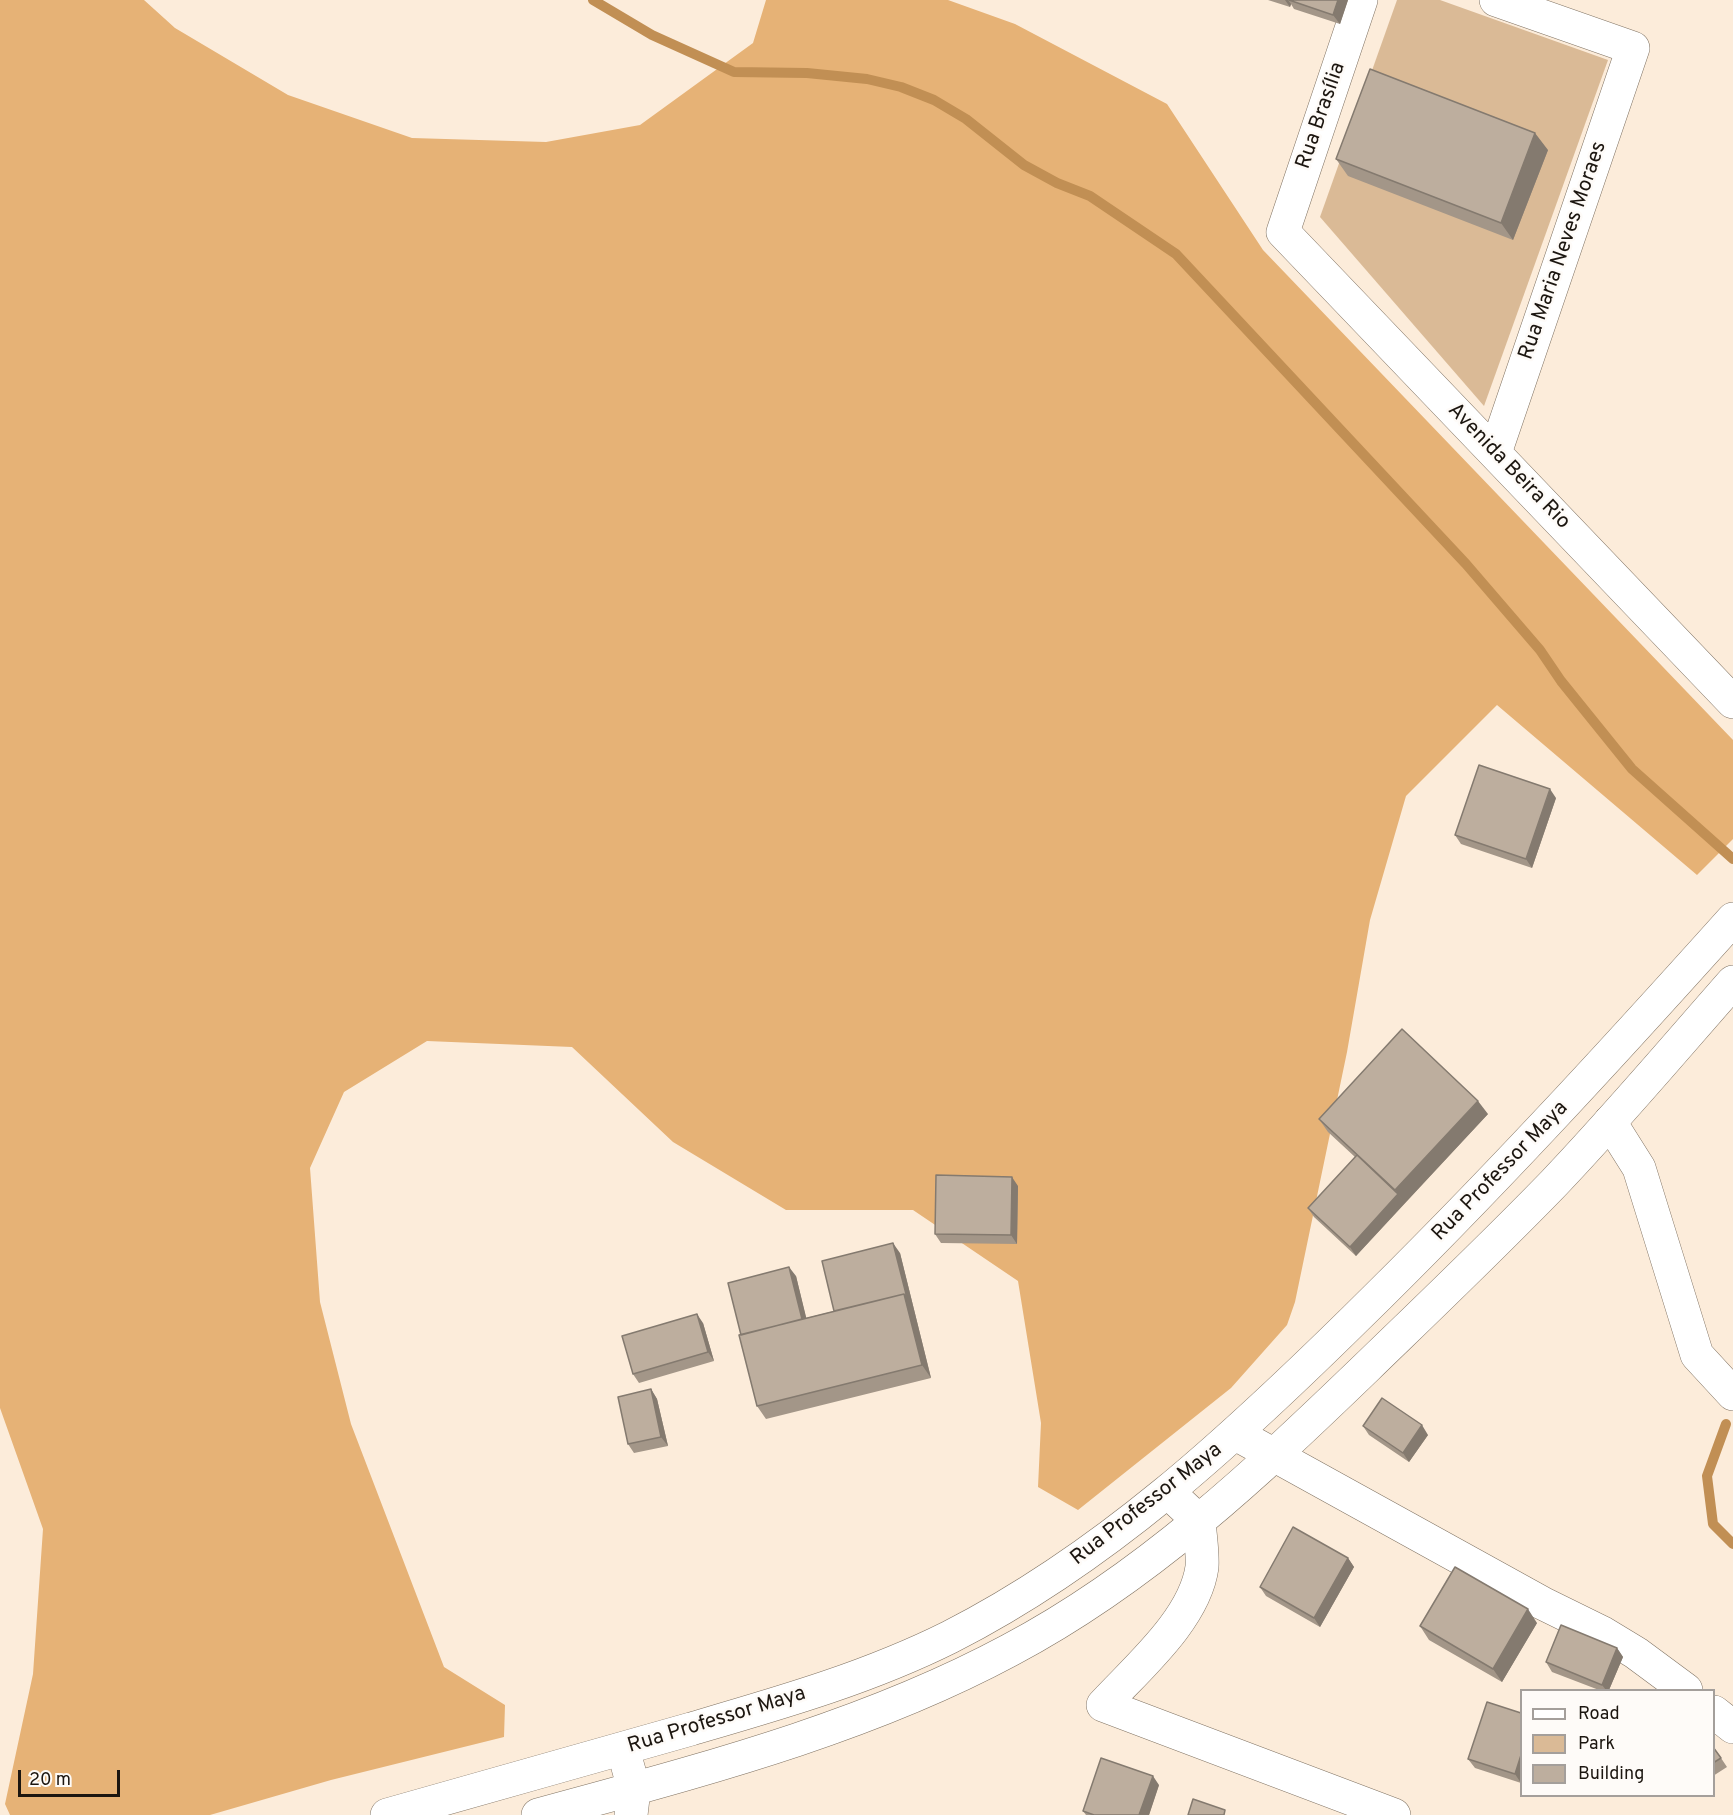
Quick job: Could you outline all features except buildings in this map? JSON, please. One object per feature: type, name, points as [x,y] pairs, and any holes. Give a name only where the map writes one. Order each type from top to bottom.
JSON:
[{"type":"main road","name":"Rua Brasília","points":[[1283,231],[1361,0]]},
{"type":"main road","name":"Rua Maria Neves Moraes","points":[[1495,453],[1633,48],[1496,0]]},
{"type":"main road","name":"Avenida Beira Rio","points":[[1283,231],[1733,702]]},
{"type":"main road","name":"Rua Professor Maya","points":[[387,1815],[623,1749],[867,1674],[948,1638],[1021,1599],[1092,1550],[1168,1492],[1236,1434],[1410,1266],[1578,1092],[1733,919]]},
{"type":"main road","name":"Rua Professor Maya","points":[[538,1815],[632,1802],[932,1689],[1012,1649],[1078,1609],[1199,1521],[1276,1454],[1496,1242],[1610,1122],[1733,982]]},
{"type":"main road","points":[[1578,1092],[1610,1122],[1639,1168],[1697,1355],[1733,1394]]},
{"type":"main road","points":[[1236,1434],[1276,1454],[1542,1603],[1603,1633],[1636,1653],[1685,1689]]},
{"type":"main road","points":[[1168,1492],[1199,1521],[1202,1567],[1192,1599],[1177,1623],[1103,1705],[1394,1815]]},
{"type":"main road","points":[[1715,1714],[1733,1727]]},
{"type":"main road","points":[[623,1749],[632,1802]]},
{"type":"green space","points":[[1397,0],[1440,0],[1608,60],[1484,406],[1320,217]]},
{"type":"shaded area","points":[[0,0],[144,0],[175,28],[288,95],[412,138],[546,142],[640,125],[753,43],[766,0],[948,0],[1015,24],[1167,104],[1263,250],[1733,740],[1733,839],[1697,875],[1497,705],[1406,796],[1370,920],[1347,1052],[1295,1302],[1287,1325],[1231,1388],[1078,1510],[1038,1487],[1041,1423],[1018,1281],[913,1210],[786,1210],[673,1142],[572,1047],[427,1041],[344,1092],[310,1168],[320,1302],[351,1424],[444,1667],[505,1705],[504,1737],[331,1780],[210,1815],[10,1815],[5,1804],[33,1674],[43,1529],[0,1408]]},
{"type":"waterway","points":[[593,0],[652,35],[734,72],[807,73],[867,79],[901,87],[934,100],[966,119],[1024,165],[1057,183],[1090,196],[1176,254],[1466,564],[1540,650],[1561,681],[1632,769],[1733,859]]},
{"type":"waterway","points":[[1726,1424],[1707,1476],[1713,1524],[1733,1544]]}]
